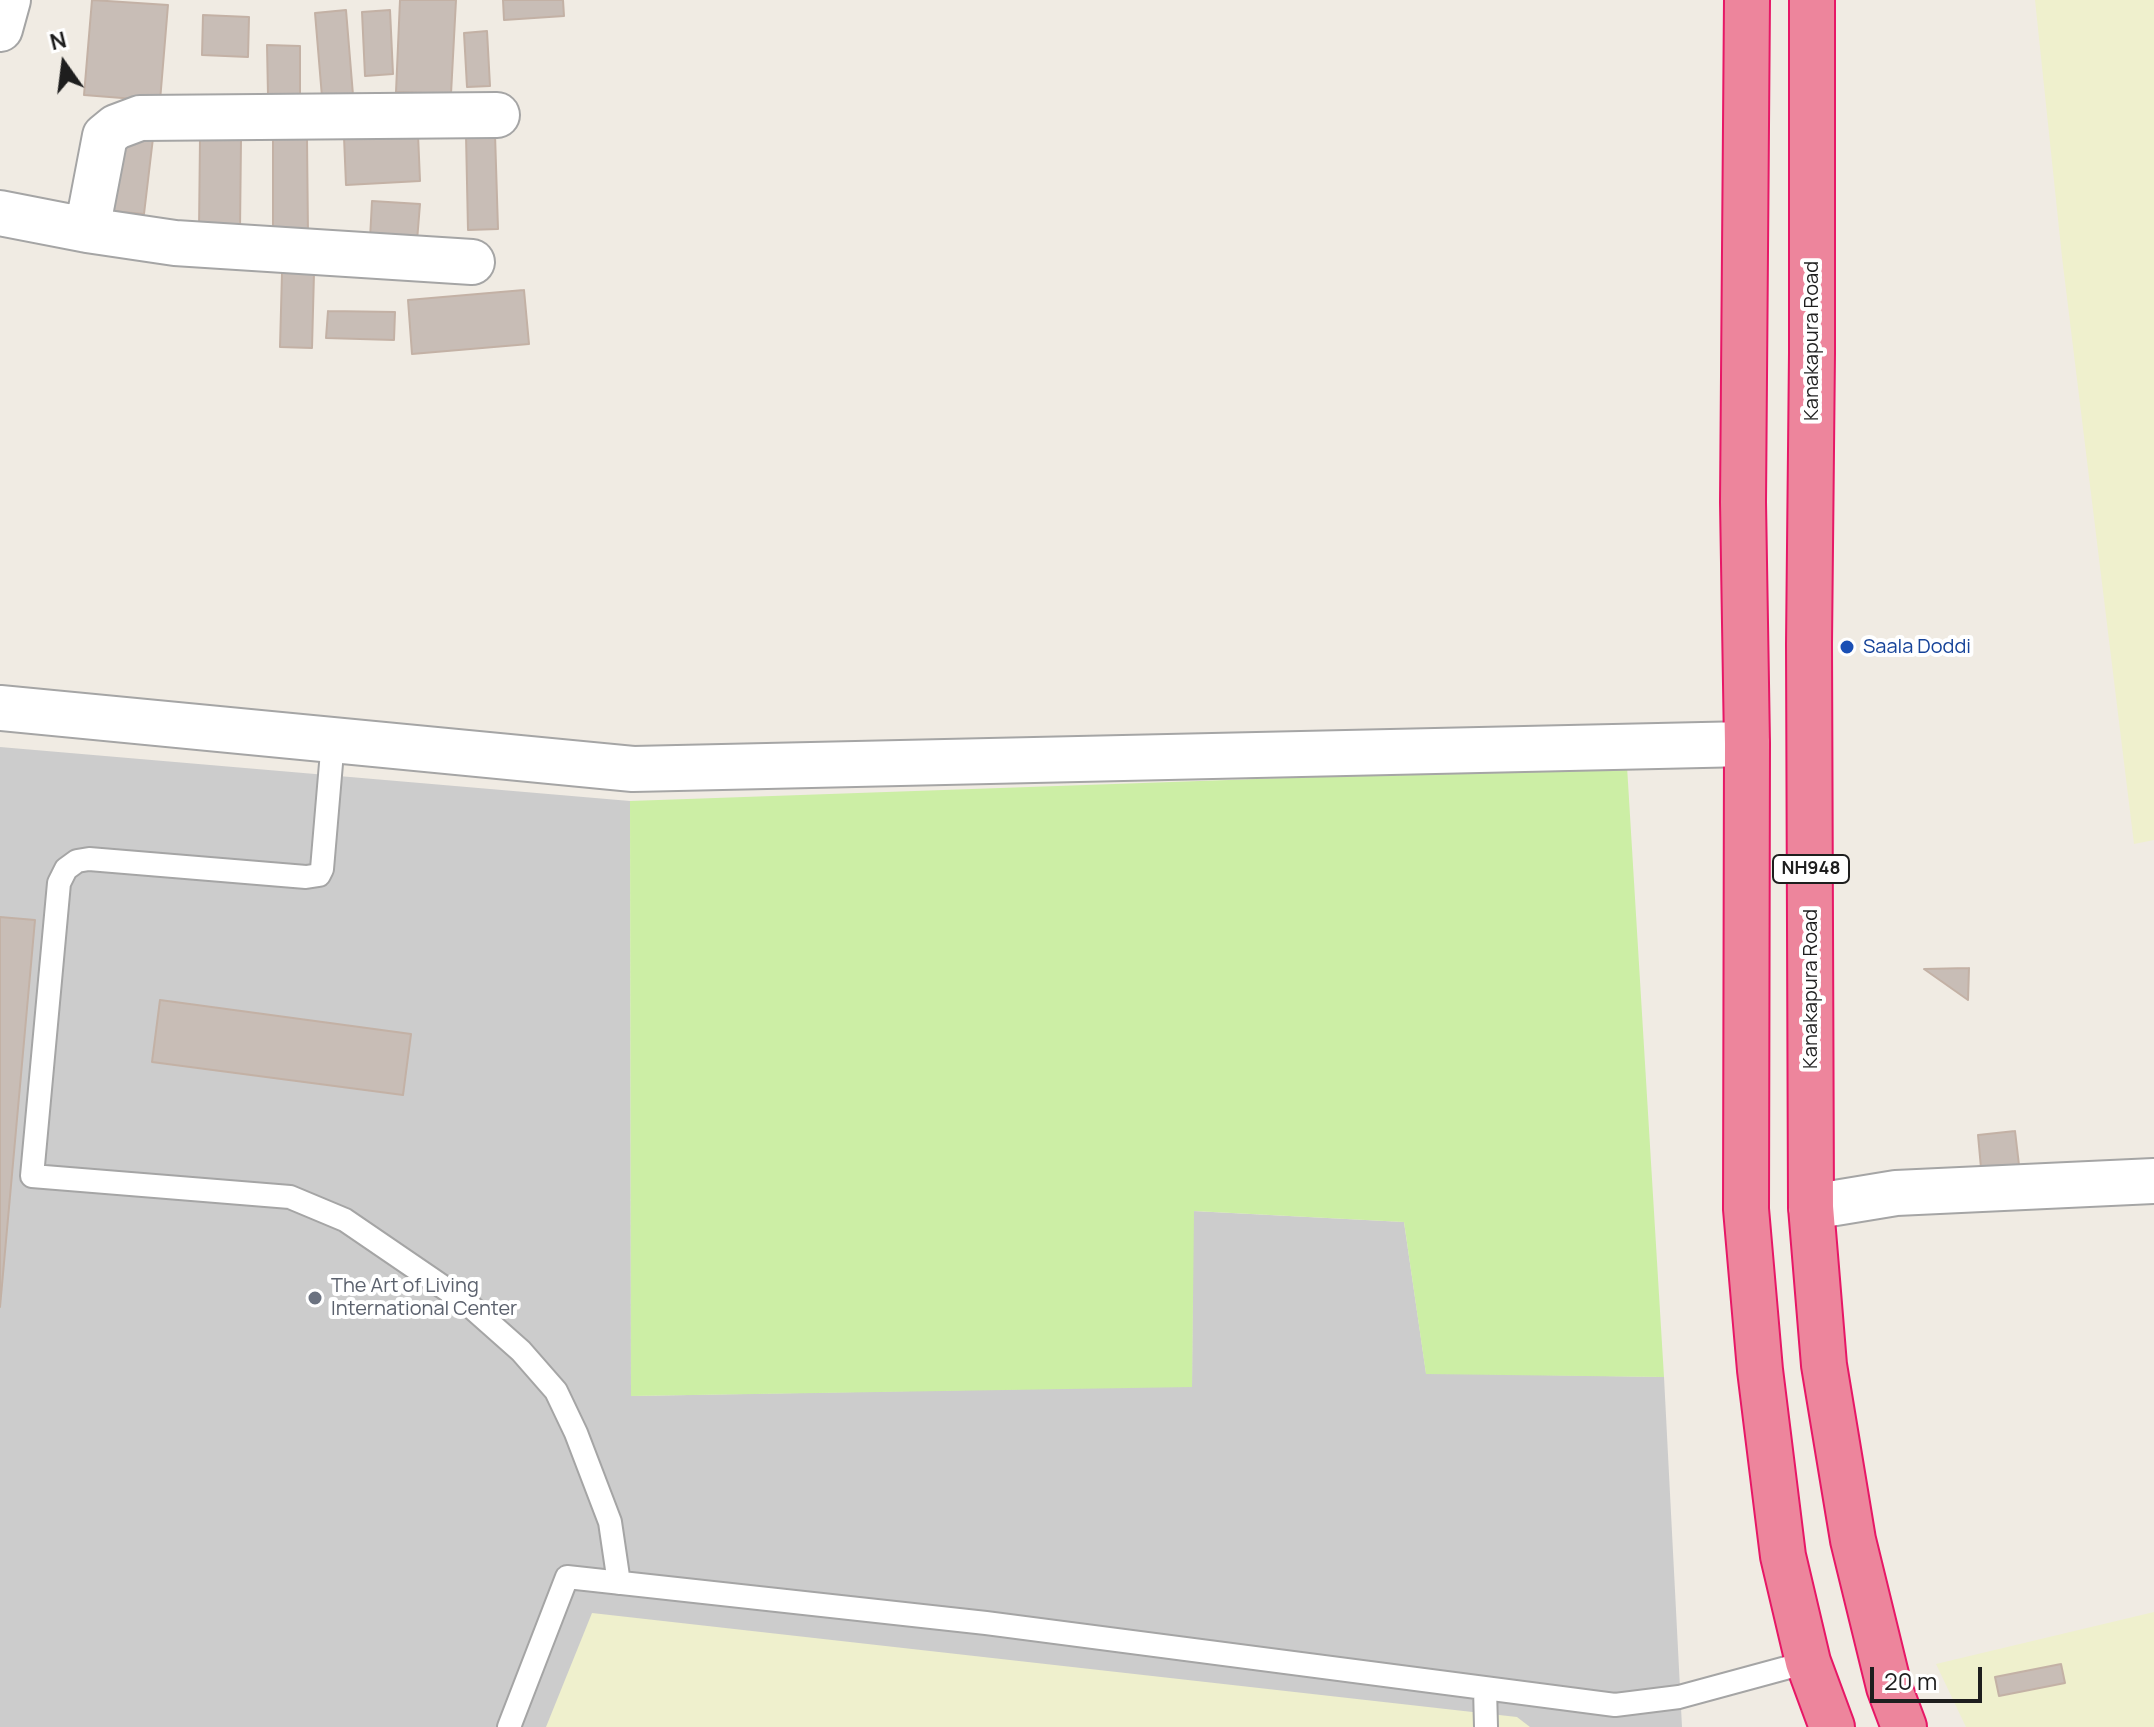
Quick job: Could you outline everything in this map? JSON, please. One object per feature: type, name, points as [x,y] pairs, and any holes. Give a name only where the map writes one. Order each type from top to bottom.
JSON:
[{"type":"highway","name":"NH948","points":[[1747,0],[1743,426],[1747,744],[1746,1209],[1760,1370],[1783,1556],[1808,1662],[1832,1727]]},
{"type":"highway","name":"Kanakapura Road","points":[[1812,0],[1809,629],[1811,1207],[1824,1365],[1853,1540],[1889,1687],[1904,1727]]},
{"type":"street","points":[[0,29],[8,0]]},
{"type":"street","points":[[87,230],[105,136],[116,127],[140,118],[497,115]]},
{"type":"street","points":[[0,213],[175,243],[472,262]]},
{"type":"street","points":[[0,708],[633,769],[1747,744]]},
{"type":"street","points":[[1811,1207],[1896,1193],[2154,1181]]},
{"type":"lane","points":[[333,740],[319,875],[306,877],[89,859],[77,861],[66,869],[59,883],[32,1176],[290,1197],[345,1220],[455,1296],[521,1351],[556,1391],[576,1433],[610,1522],[619,1583]]},
{"type":"lane","points":[[509,1727],[567,1577],[986,1623],[1615,1705],[1679,1697],[1808,1662]]},
{"type":"lane","points":[[1485,1688],[1486,1727]]},
{"type":"shaded area","name":"The Art of Living International Center","points":[[0,747],[630,801],[631,1396],[1192,1386],[1193,1211],[1404,1222],[1426,1373],[1664,1377],[1682,1727],[0,1727]]},
{"type":"green space","points":[[2035,0],[2154,0],[2154,840],[2134,844],[2062,257]]},
{"type":"green space","points":[[1627,766],[1664,1377],[1426,1374],[1404,1222],[1194,1211],[1192,1387],[631,1396],[630,801]]},
{"type":"green space","points":[[2154,1612],[2154,1727],[1966,1727],[1936,1664]]},
{"type":"green space","points":[[592,1613],[1517,1717],[1530,1727],[546,1727]]},
{"type":"building","points":[[92,0],[168,5],[160,101],[84,95]]},
{"type":"building","points":[[400,0],[456,0],[451,94],[396,92]]},
{"type":"building","points":[[503,0],[563,0],[564,16],[504,20]]},
{"type":"building","points":[[346,10],[353,95],[322,97],[315,13]]},
{"type":"building","points":[[390,10],[393,74],[365,76],[362,12]]},
{"type":"building","points":[[203,15],[249,17],[248,57],[202,55]]},
{"type":"building","points":[[487,31],[490,86],[467,87],[464,33]]},
{"type":"building","points":[[267,45],[300,46],[300,96],[268,95]]},
{"type":"building","points":[[120,134],[153,138],[144,214],[112,211]]},
{"type":"building","points":[[418,134],[420,181],[346,185],[344,137]]},
{"type":"building","points":[[495,134],[498,229],[468,230],[466,135]]},
{"type":"building","points":[[273,138],[307,138],[308,236],[273,237]]},
{"type":"building","points":[[200,139],[241,139],[240,230],[199,230]]},
{"type":"building","points":[[372,201],[420,204],[417,241],[370,239]]},
{"type":"building","points":[[282,273],[314,273],[312,348],[280,347]]},
{"type":"building","points":[[524,290],[529,344],[412,354],[408,300]]},
{"type":"building","points":[[328,311],[395,312],[394,340],[326,338]]},
{"type":"building","points":[[0,917],[35,920],[0,1307]]},
{"type":"building","points":[[1969,968],[1968,1000],[1924,969]]},
{"type":"building","points":[[160,1000],[411,1034],[403,1095],[152,1062]]},
{"type":"building","points":[[2015,1131],[2019,1165],[1981,1168],[1978,1135]]},
{"type":"building","points":[[2061,1664],[2065,1683],[1999,1696],[1995,1677]]},
{"type":"place","name":"Saala Doddi","points":[[1847,647]]},
{"type":"place","name":"The Art of Living International Center","points":[[315,1298]]}]
